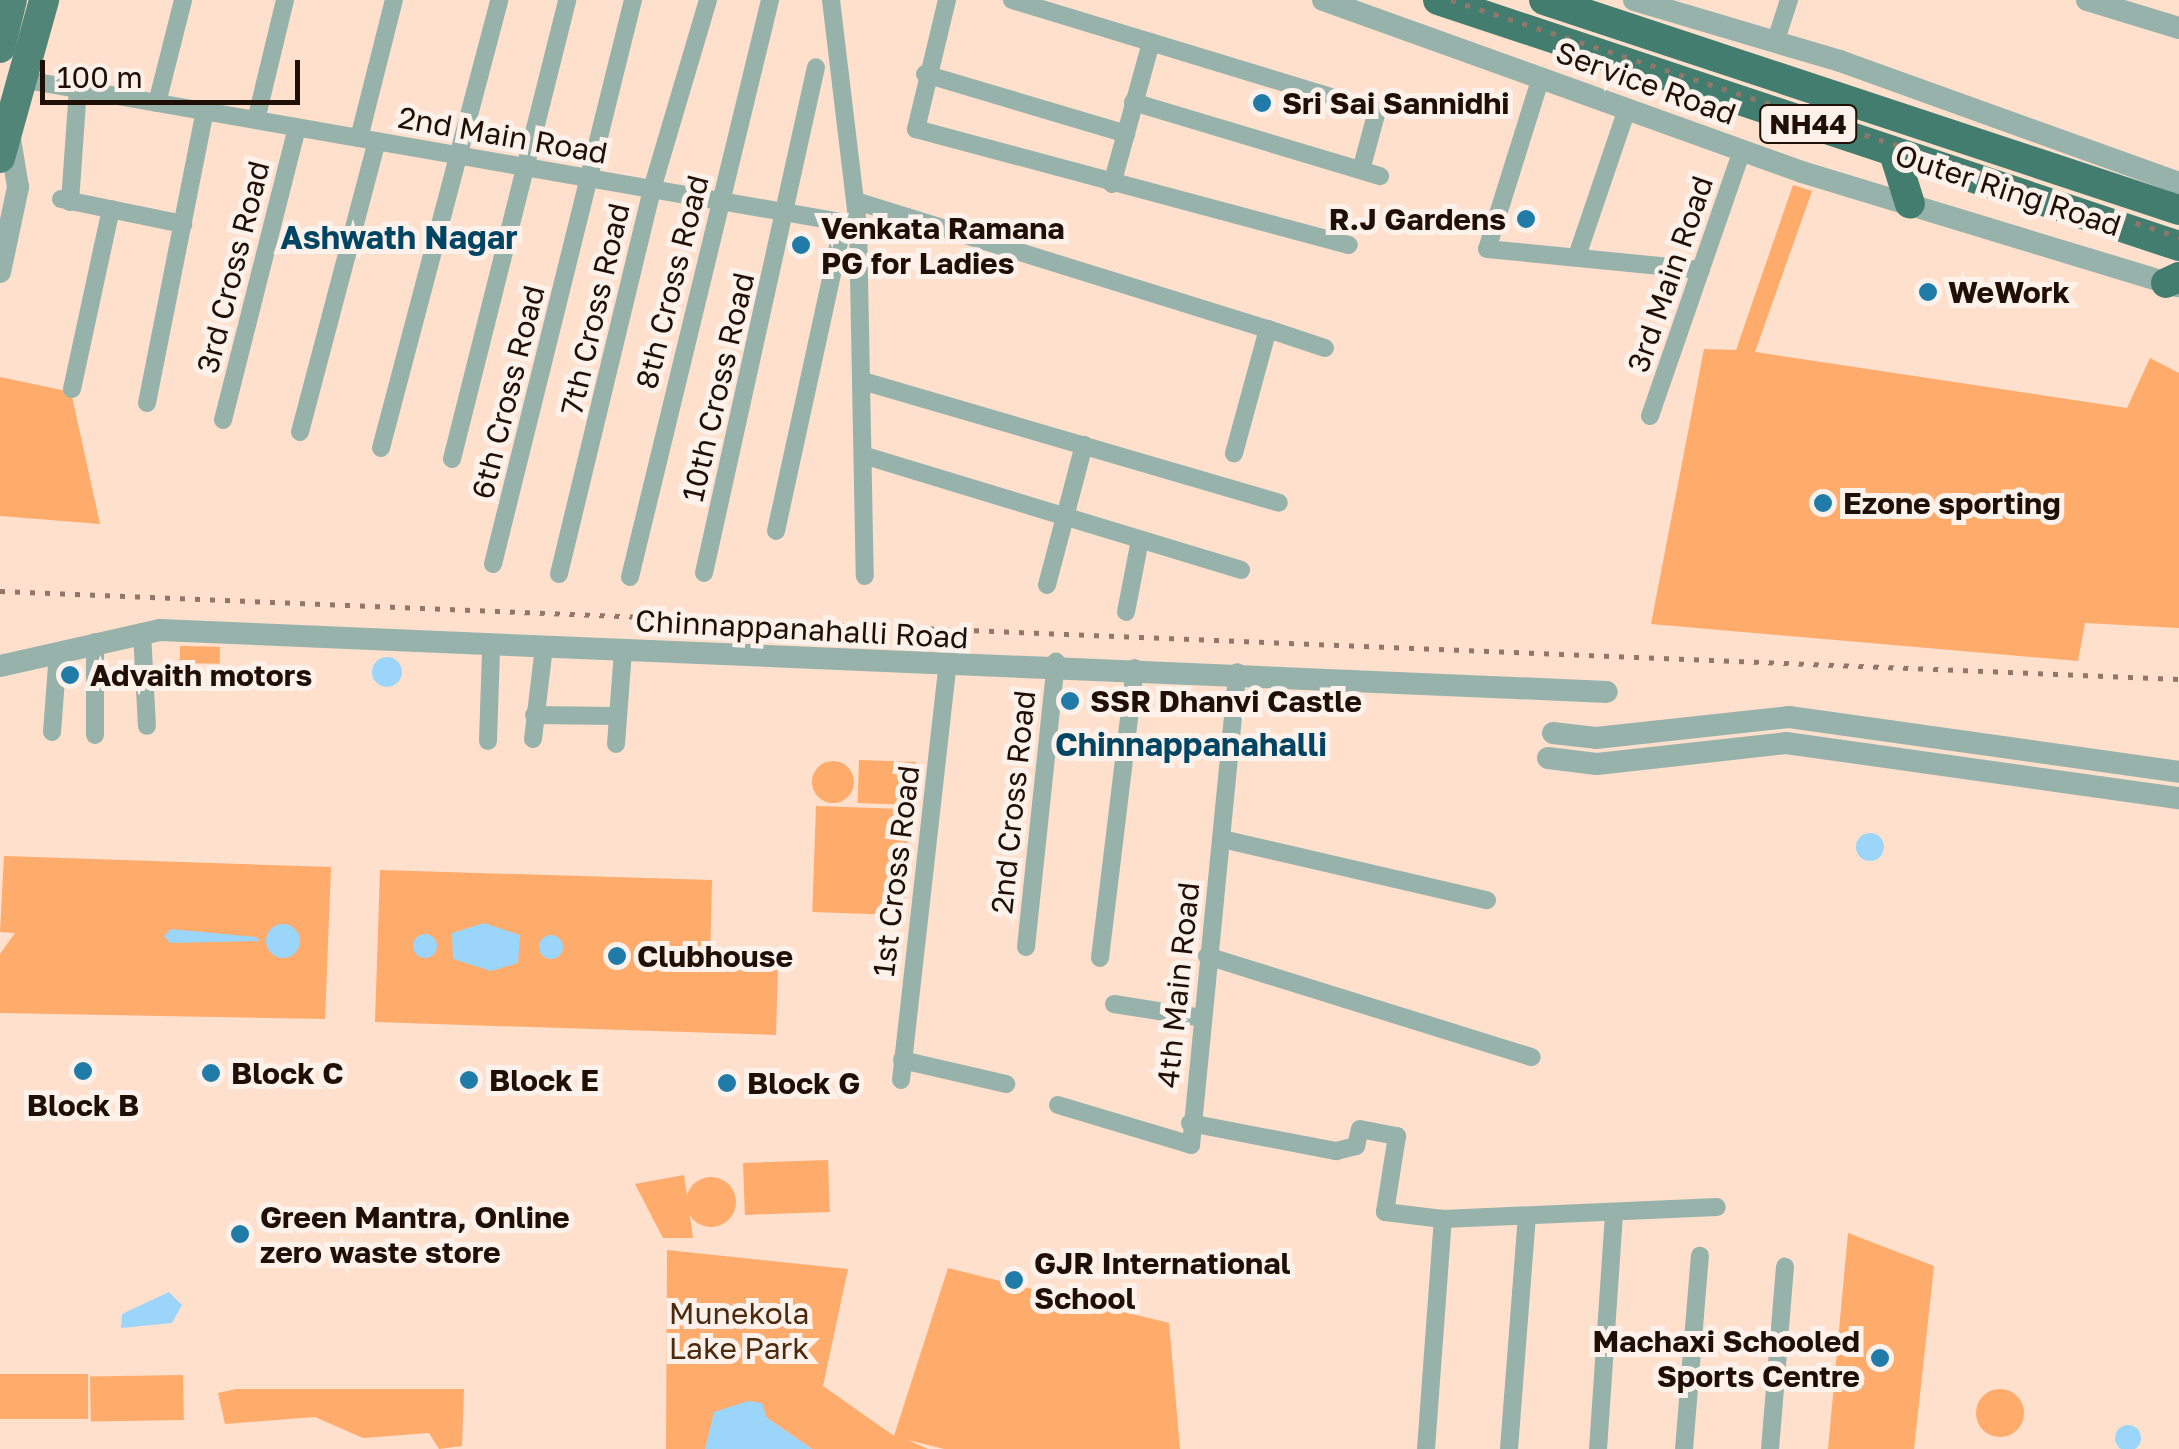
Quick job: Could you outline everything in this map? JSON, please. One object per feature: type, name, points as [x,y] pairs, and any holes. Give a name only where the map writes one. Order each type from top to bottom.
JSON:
[{"type":"highway","name":"Outer Ring Road","points":[[1438,0],[2179,246]]},
{"type":"highway","name":"Outer Ring Road","points":[[1544,0],[2179,210]]},
{"type":"highway","points":[[1894,153],[1910,204]]},
{"type":"main road","points":[[0,48],[12,0]]},
{"type":"main road","points":[[0,158],[44,0]]},
{"type":"street","points":[[157,103],[183,0]]},
{"type":"street","points":[[256,120],[286,0]]},
{"type":"street","points":[[300,432],[368,140],[394,0]]},
{"type":"street","points":[[381,448],[499,0]]},
{"type":"street","points":[[452,459],[567,0]]},
{"type":"street","name":"6th Cross Road","points":[[493,564],[633,0]]},
{"type":"street","name":"7th Cross Road","points":[[560,574],[652,189],[708,0]]},
{"type":"street","name":"8th Cross Road","points":[[630,577],[770,0]]},
{"type":"street","points":[[776,531],[856,201],[831,0]]},
{"type":"street","points":[[947,0],[925,74],[916,129],[1348,245]]},
{"type":"street","points":[[1012,0],[1377,111],[1361,170]]},
{"type":"street","name":"Service Road","points":[[1323,0],[1742,150],[2175,282]]},
{"type":"street","points":[[1634,0],[1664,5],[1776,40],[2179,183]]},
{"type":"street","points":[[1776,40],[1789,0]]},
{"type":"street","points":[[2087,0],[2179,28]]},
{"type":"street","points":[[1112,184],[1151,42]]},
{"type":"street","name":"10th Cross Road","points":[[704,574],[816,67]]},
{"type":"street","points":[[925,74],[1126,134]]},
{"type":"street","points":[[1541,77],[1487,248],[1701,270]]},
{"type":"street","name":"2nd Main Road","points":[[20,79],[850,224]]},
{"type":"street","points":[[78,89],[66,200],[183,224]]},
{"type":"street","points":[[1133,102],[1380,176]]},
{"type":"street","points":[[1577,256],[1627,109]]},
{"type":"street","points":[[147,403],[205,111]]},
{"type":"street","points":[[0,272],[18,187],[8,126]]},
{"type":"street","name":"3rd Cross Road","points":[[223,420],[297,127]]},
{"type":"street","name":"3rd Main Road","points":[[1650,416],[1742,150]]},
{"type":"street","points":[[856,201],[1324,348]]},
{"type":"street","points":[[72,388],[112,209]]},
{"type":"street","points":[[850,224],[866,382],[865,576]]},
{"type":"street","points":[[1234,453],[1268,329]]},
{"type":"street","points":[[866,382],[1280,504]]},
{"type":"street","points":[[1047,585],[1084,445]]},
{"type":"street","points":[[866,456],[1241,570]]},
{"type":"street","points":[[1126,612],[1140,540]]},
{"type":"street","points":[[142,632],[146,726]]},
{"type":"street","name":"Chinnappanahalli Road","points":[[0,666],[142,632],[544,647],[946,669],[1056,662],[1607,692]]},
{"type":"street","points":[[95,735],[96,642]]},
{"type":"street","points":[[533,739],[544,647]]},
{"type":"street","points":[[488,741],[491,648]]},
{"type":"street","points":[[616,744],[623,651]]},
{"type":"street","points":[[52,732],[58,652]]},
{"type":"street","name":"2nd Cross Road","points":[[1026,948],[1056,662]]},
{"type":"street","points":[[1100,958],[1135,668]]},
{"type":"street","name":"1st Cross Road","points":[[946,669],[902,1070],[1006,1084]]},
{"type":"street","name":"4th Main Road","points":[[1237,672],[1190,1123],[1336,1151],[1356,1146],[1360,1129],[1398,1136],[1384,1212],[1443,1219]]},
{"type":"street","points":[[534,715],[618,716]]},
{"type":"street","points":[[1553,733],[1596,738],[1789,717],[2179,772]]},
{"type":"street","points":[[1548,758],[1597,764],[1786,743],[2179,798]]},
{"type":"street","points":[[1222,838],[1487,900]]},
{"type":"street","points":[[1207,956],[1532,1057]]},
{"type":"street","points":[[1114,1004],[1202,1018]]},
{"type":"street","points":[[1058,1105],[1191,1145],[1190,1123]]},
{"type":"street","points":[[1426,1449],[1443,1219],[1614,1216],[1656,1204],[1717,1207]]},
{"type":"street","points":[[1598,1449],[1614,1216]]},
{"type":"street","points":[[1510,1449],[1528,1217]]},
{"type":"street","points":[[1684,1449],[1700,1256]]},
{"type":"street","points":[[1770,1449],[1785,1267]]},
{"type":"green space","name":"Ezone sporting","points":[[1793,185],[1812,191],[1755,352],[2127,408],[2150,358],[2179,373],[2179,628],[2085,623],[2078,661],[1651,624],[1704,349],[1736,350]]},
{"type":"green space","points":[[0,377],[71,392],[100,524],[0,516]]},
{"type":"green space","points":[[180,646],[220,647],[220,664],[180,663]]},
{"type":"green space","points":[[859,760],[916,762],[914,805],[857,803]]},
{"type":"green space","points":[[833,761],[848,767],[854,782],[848,797],[833,803],[818,797],[812,782],[818,767]]},
{"type":"green space","points":[[816,806],[909,809],[905,915],[812,912]]},
{"type":"green space","points":[[4,856],[331,867],[325,1019],[0,1013],[0,954],[15,933],[0,932]]},
{"type":"green space","points":[[380,870],[712,880],[710,962],[778,964],[776,1035],[375,1022]]},
{"type":"green space","points":[[828,1160],[830,1212],[745,1215],[743,1163]]},
{"type":"green space","points":[[684,1175],[693,1238],[663,1238],[635,1184]]},
{"type":"green space","points":[[711,1177],[729,1184],[736,1202],[729,1220],[711,1227],[693,1220],[686,1202],[693,1184]]},
{"type":"green space","name":"Machaxi Schooled Sports Centre","points":[[1848,1233],[1934,1266],[1914,1449],[1828,1449]]},
{"type":"green space","name":"Munekola Lake Park","points":[[667,1250],[848,1269],[823,1386],[894,1436],[948,1268],[1169,1323],[1180,1449],[944,1449],[908,1440],[928,1449],[812,1449],[767,1418],[713,1432],[705,1449],[666,1449]]},
{"type":"green space","points":[[0,1374],[88,1374],[88,1419],[0,1419]]},
{"type":"green space","points":[[183,1375],[184,1420],[91,1422],[90,1377]]},
{"type":"green space","points":[[236,1389],[464,1389],[462,1446],[439,1449],[429,1433],[363,1438],[315,1417],[225,1424],[218,1393]]},
{"type":"green space","points":[[2000,1389],[2017,1396],[2024,1413],[2017,1430],[2000,1437],[1983,1430],[1976,1413],[1983,1396]]},
{"type":"water","points":[[387,657],[401,666],[402,672],[393,686],[387,687],[373,678],[372,672],[381,658]]},
{"type":"water","points":[[1870,833],[1880,837],[1884,847],[1880,857],[1870,861],[1860,857],[1856,847],[1860,837]]},
{"type":"water","points":[[484,923],[520,935],[518,963],[491,971],[453,959],[452,933]]},
{"type":"water","points":[[283,924],[295,929],[300,941],[295,953],[283,958],[271,953],[266,941],[271,929]]},
{"type":"water","points":[[171,929],[256,937],[260,941],[170,943],[164,936]]},
{"type":"water","points":[[425,934],[434,937],[434,955],[425,958],[416,955],[413,946],[416,937]]},
{"type":"water","points":[[551,935],[560,938],[560,956],[551,959],[542,956],[539,947],[542,938]]},
{"type":"water","points":[[169,1292],[182,1305],[172,1323],[121,1328],[122,1314]]},
{"type":"water","points":[[748,1401],[762,1403],[767,1418],[812,1449],[705,1449],[714,1412]]},
{"type":"water","points":[[2128,1425],[2137,1429],[2141,1438],[2137,1447],[2128,1451],[2119,1447],[2115,1438],[2119,1429]]},
{"type":"railway","points":[[1451,0],[2179,237]]},
{"type":"railway","points":[[0,591],[2179,679]]},
{"type":"place","name":"Sri Sai Sannidhi","points":[[1262,103]]},
{"type":"place","name":"R.J Gardens","points":[[1526,219]]},
{"type":"place","name":"Venkata Ramana PG for Ladies","points":[[801,245]]},
{"type":"place","name":"WeWork","points":[[1928,292]]},
{"type":"place","name":"Ezone sporting","points":[[1823,503]]},
{"type":"place","name":"Advaith motors","points":[[70,675]]},
{"type":"place","name":"SSR Dhanvi Castle","points":[[1070,701]]},
{"type":"place","name":"Clubhouse","points":[[617,956]]},
{"type":"place","name":"Block B","points":[[83,1071]]},
{"type":"place","name":"Block C","points":[[211,1073]]},
{"type":"place","name":"Block E","points":[[469,1080]]},
{"type":"place","name":"Block G","points":[[727,1083]]},
{"type":"place","name":"Green Mantra, Online zero waste store","points":[[240,1234]]},
{"type":"place","name":"GJR International School","points":[[1014,1280]]},
{"type":"place","name":"Machaxi Schooled Sports Centre","points":[[1880,1358]]},
{"type":"district","name":"Ashwath Nagar","points":[[399,237]]},
{"type":"district","name":"Chinnappanahalli","points":[[1191,744]]}]
